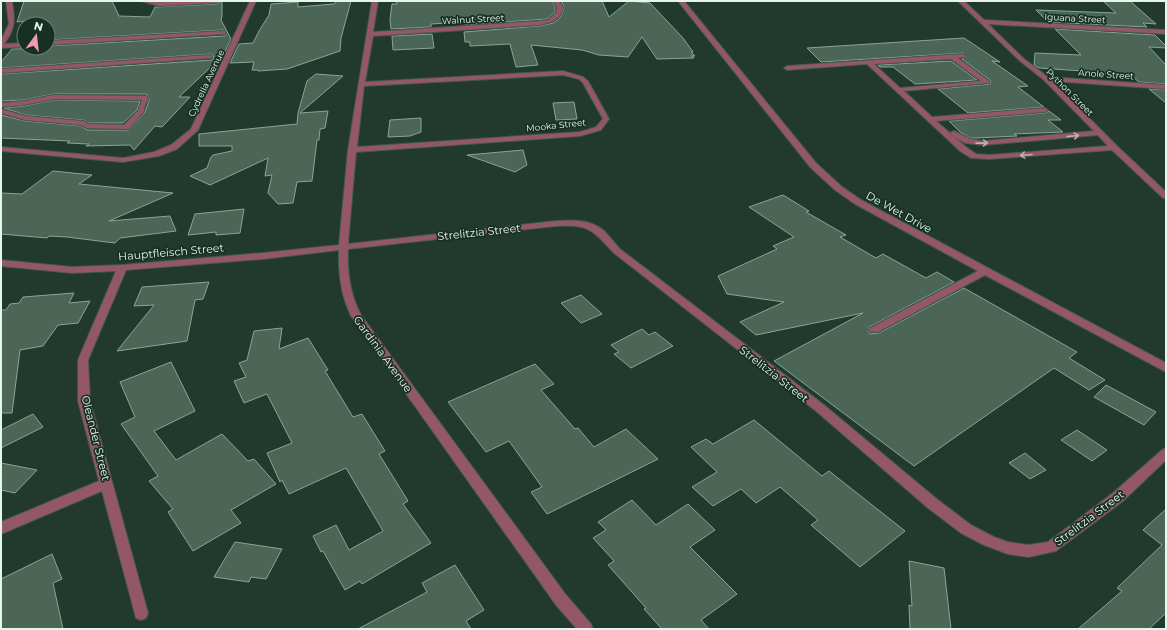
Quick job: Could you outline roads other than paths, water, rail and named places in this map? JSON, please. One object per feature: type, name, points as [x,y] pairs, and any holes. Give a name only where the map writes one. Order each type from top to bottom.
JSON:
[{"type":"street","points":[[1,45],[12,30],[13,22],[9,1]]},
{"type":"street","points":[[144,1],[159,4],[216,1]]},
{"type":"street","name":"Cydrella Avenue","points":[[1,149],[123,160],[156,154],[174,147],[194,130],[209,100],[252,1]]},
{"type":"street","name":"Gardinia Avenue","points":[[375,1],[352,150],[343,247],[345,283],[352,310],[561,600],[586,629]]},
{"type":"street","name":"Walnut Street","points":[[371,34],[540,23],[550,21],[559,14],[560,7],[556,1]]},
{"type":"street","name":"De Wet Drive","points":[[681,1],[813,166],[838,188],[884,217],[1166,368]]},
{"type":"street","name":"Python Street","points":[[962,1],[1022,60],[1046,79],[1114,148],[1166,196]]},
{"type":"street","name":"Iguana Street","points":[[984,22],[1166,32]]},
{"type":"street","points":[[56,43],[223,33]]},
{"type":"street","points":[[1,45],[16,45]]},
{"type":"street","points":[[787,68],[963,56]]},
{"type":"street","points":[[1,71],[210,57]]},
{"type":"street","points":[[901,90],[987,82],[953,57]]},
{"type":"street","points":[[871,62],[933,118],[962,139],[974,143],[1046,139],[1100,133]]},
{"type":"street","name":"Mooka Street","points":[[352,150],[580,134],[594,131],[603,125],[606,119],[586,82],[581,78],[563,73],[361,84]]},
{"type":"street","name":"Anole Street","points":[[1046,79],[1166,87]]},
{"type":"street","points":[[1,105],[33,102],[53,98],[146,98],[142,105],[141,111],[126,127],[87,126],[83,123],[33,119],[1,112]]},
{"type":"street","points":[[933,118],[1044,110]]},
{"type":"street","points":[[933,118],[963,150],[974,156],[1006,156],[1114,148]]},
{"type":"street","points":[[1,157],[12,150]]},
{"type":"street","name":"Strelitzia Street","points":[[343,247],[541,225],[573,224],[589,226],[599,231],[617,251],[820,408],[933,504],[966,529],[989,541],[1008,548],[1029,551],[1051,547],[1118,497],[1166,453]]},
{"type":"street","name":"Hauptfleisch Street","points":[[1,263],[72,270],[122,268],[263,256],[343,247]]},
{"type":"street","name":"Oleander Street","points":[[122,268],[83,360],[84,401],[141,613]]},
{"type":"street","points":[[874,330],[985,271]]},
{"type":"street","points":[[1,528],[107,484]]}]
